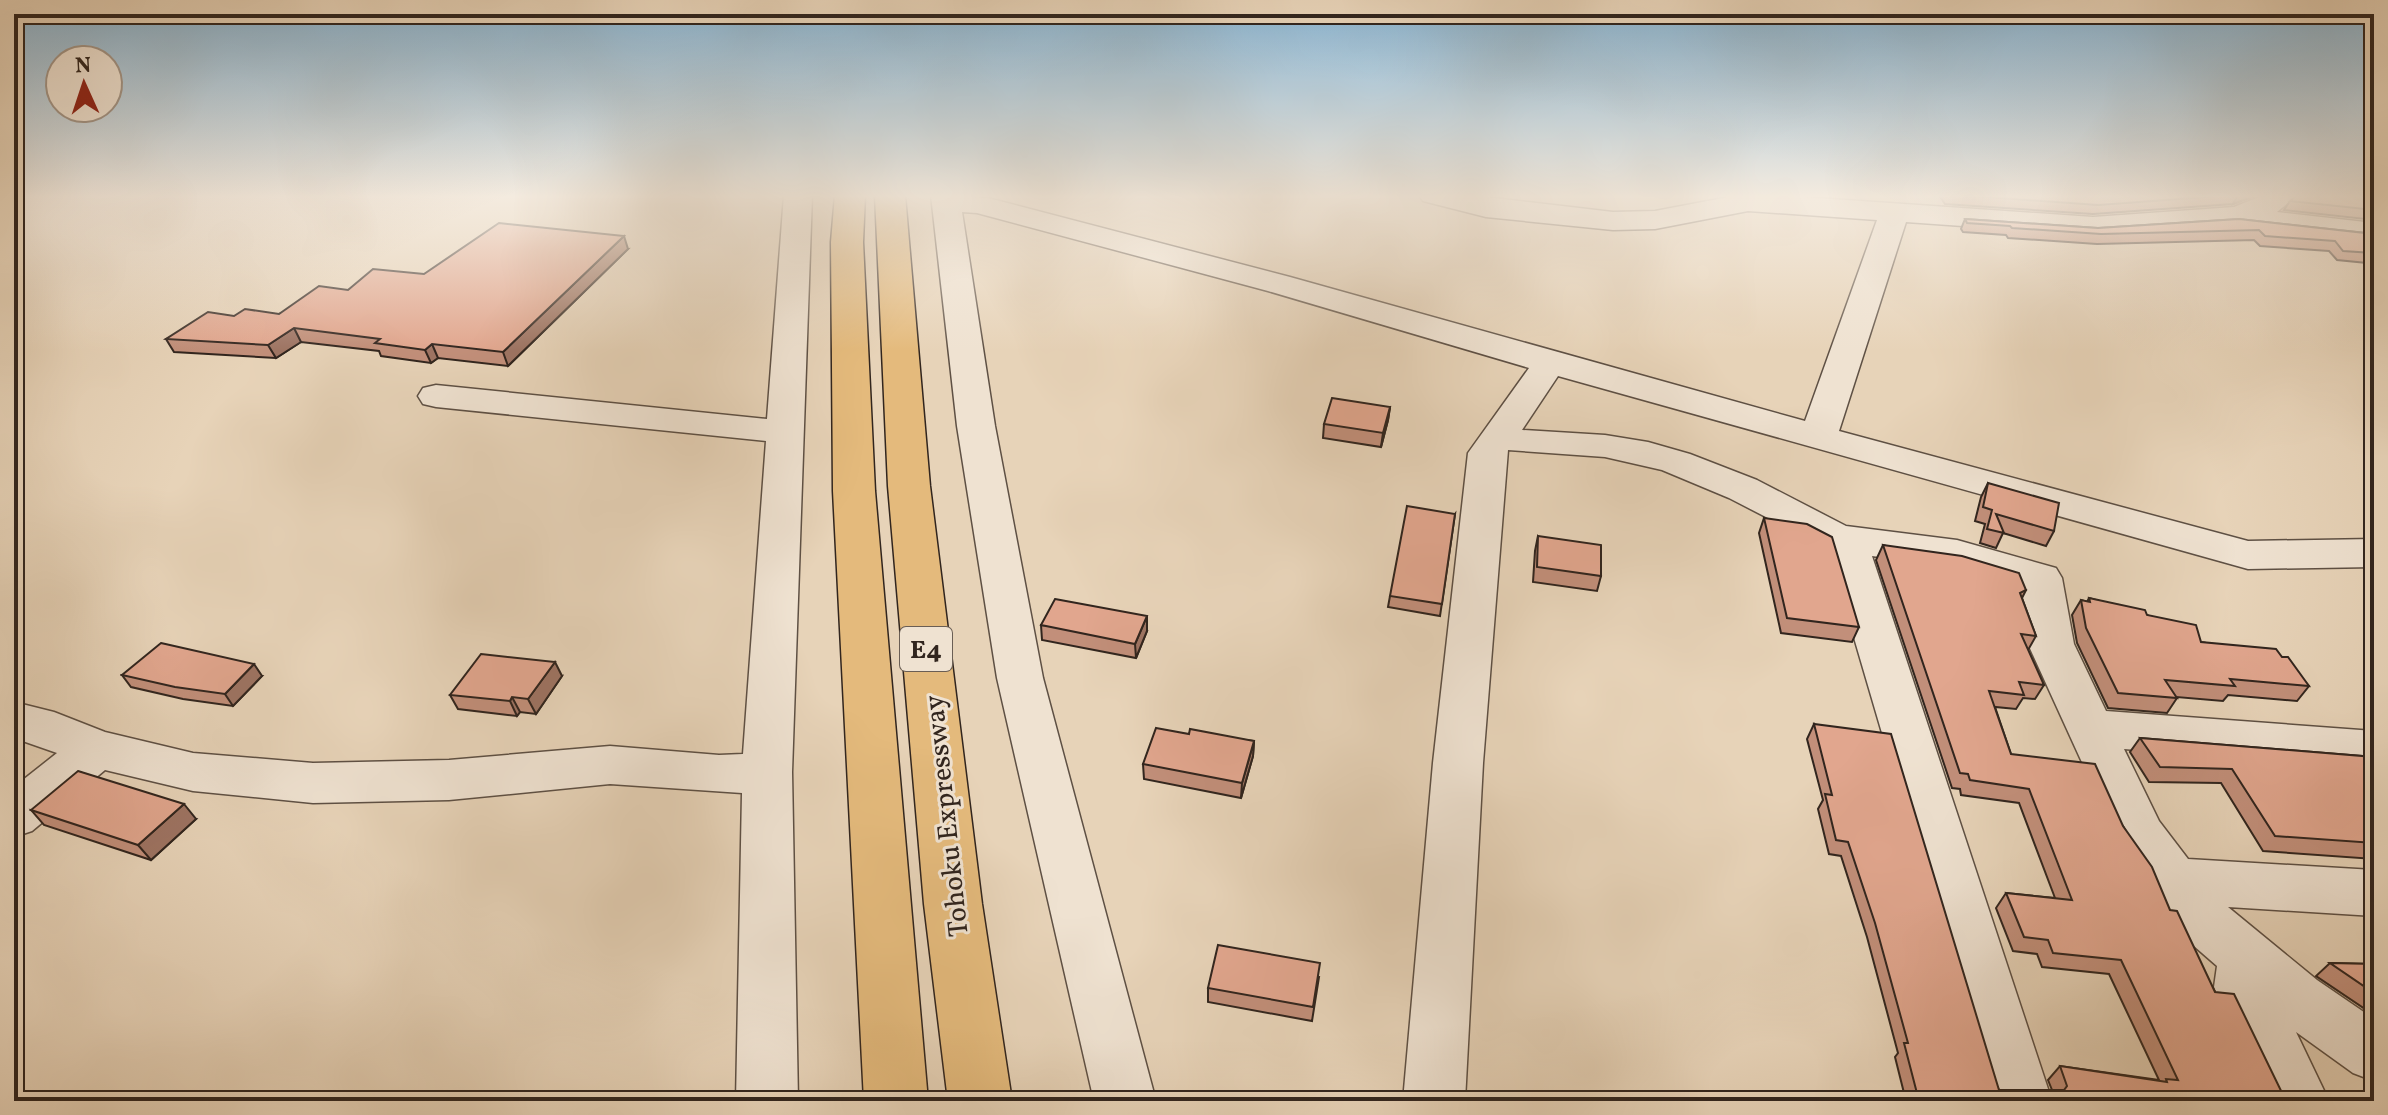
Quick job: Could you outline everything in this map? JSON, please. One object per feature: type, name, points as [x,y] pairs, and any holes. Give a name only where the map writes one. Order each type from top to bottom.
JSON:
[{"type":"highway","name":"E4","points":[[847,247],[854,491],[896,1101]]},
{"type":"highway","name":"Tohoku Expressway","points":[[893,247],[909,486],[953,904],[980,1101]]},
{"type":"street","points":[[767,1101],[767,772],[795,247]]},
{"type":"street","points":[[952,247],[976,426],[1020,678],[1125,1101]]},
{"type":"street","points":[[1138,247],[2248,555],[2374,553]]},
{"type":"street","points":[[1819,435],[1883,247]]},
{"type":"street","points":[[1434,1101],[1463,716],[1487,453],[1550,363]]},
{"type":"street","points":[[436,396],[783,432]]},
{"type":"street","points":[[1496,437],[1532,443],[1605,446],[1676,462],[1743,489],[1837,538],[1957,554],[2041,578],[2051,644],[2140,835],[2199,916],[2296,999],[2374,1053]]},
{"type":"street","points":[[1846,539],[2021,1101]]},
{"type":"street","points":[[14,720],[37,725],[97,749],[193,772],[313,783],[449,780],[610,765],[719,774],[767,772]]},
{"type":"street","points":[[2090,728],[2374,750]]},
{"type":"street","points":[[14,816],[97,749]]},
{"type":"street","points":[[2174,881],[2374,893]]},
{"type":"street","points":[[2251,961],[2243,971],[2243,987],[2298,1101]]},
{"type":"building","points":[[464,247],[612,247],[503,352],[432,344],[425,350],[375,343],[380,339],[294,328],[268,345],[166,339],[208,312],[234,316],[245,309],[279,314],[319,286],[348,290],[373,269],[424,274]]},
{"type":"building","points":[[2340,247],[2374,247],[2374,255],[2373,253],[2343,251]]},
{"type":"building","points":[[1332,398],[1390,407],[1383,433],[1324,424]]},
{"type":"building","points":[[1988,483],[2059,503],[2054,531],[1996,514],[2004,533],[1987,529],[1992,510],[1983,507]]},
{"type":"building","points":[[1407,506],[1455,514],[1442,604],[1390,596]]},
{"type":"building","points":[[1764,518],[1807,524],[1832,537],[1859,627],[1787,618]]},
{"type":"building","points":[[1538,536],[1601,545],[1601,576],[1537,567]]},
{"type":"building","points":[[1883,545],[1962,556],[2019,573],[2026,590],[2020,593],[2036,636],[2021,634],[2044,685],[2019,682],[2024,695],[1989,691],[2011,754],[2095,764],[2123,826],[2152,867],[2170,910],[2177,911],[2215,992],[2234,994],[2286,1101],[1919,1101],[1904,1043],[1908,1043],[1875,923],[1848,842],[1836,840],[1825,794],[1832,795],[1814,724],[1891,734],[1999,1090],[2064,1090],[2067,1086],[2060,1066],[2167,1082],[2166,1079],[2178,1080],[2121,960],[2053,953],[2048,940],[2024,937],[2006,893],[2072,900],[2029,789],[1970,780],[1968,774],[1960,773]]},
{"type":"building","points":[[2089,598],[2196,625],[2201,642],[2276,649],[2282,657],[2288,657],[2309,686],[2230,679],[2235,686],[2165,680],[2177,698],[2118,693],[2086,628],[2081,600],[2090,602]]},
{"type":"building","points":[[1055,599],[1147,616],[1135,644],[1041,625]]},
{"type":"building","points":[[161,643],[254,664],[225,694],[122,675]]},
{"type":"building","points":[[481,654],[555,662],[528,699],[512,697],[510,701],[450,695]]},
{"type":"building","points":[[1156,728],[1189,734],[1190,729],[1254,741],[1242,783],[1143,764]]},
{"type":"building","points":[[2140,738],[2374,757],[2374,843],[2275,836],[2232,769],[2160,767]]},
{"type":"building","points":[[78,771],[184,804],[138,845],[31,810]]},
{"type":"building","points":[[1218,945],[1320,963],[1313,1007],[1208,988]]},
{"type":"building","points":[[2330,963],[2374,964],[2374,993]]}]
